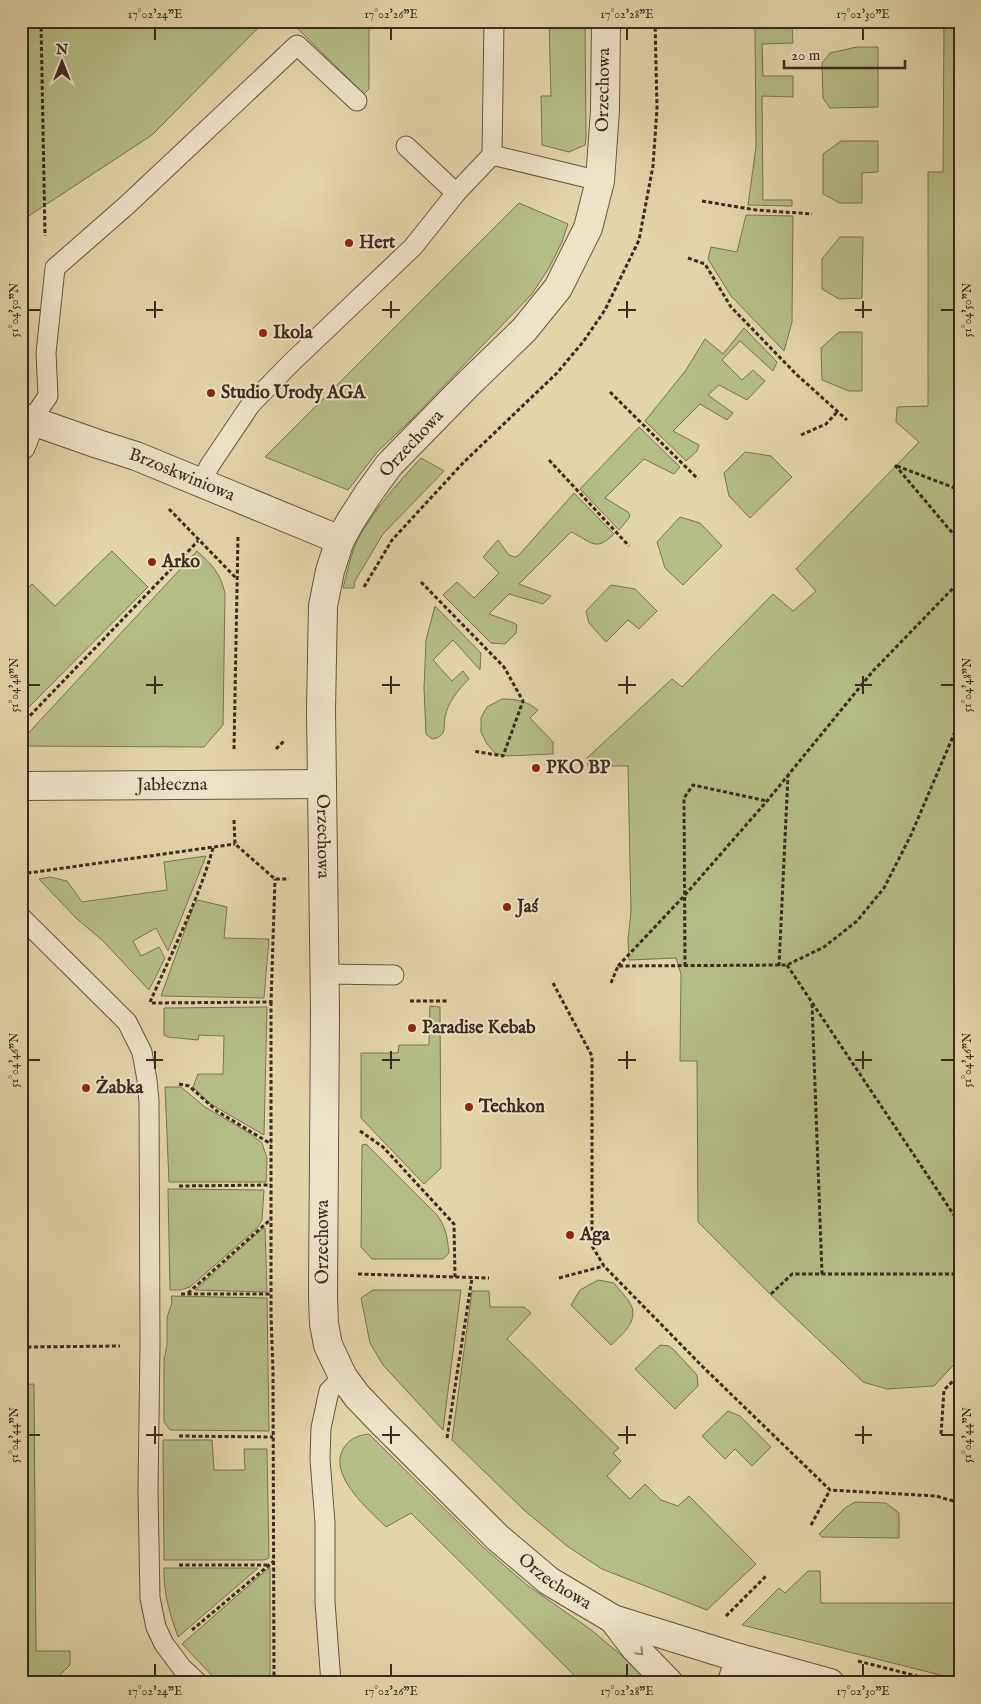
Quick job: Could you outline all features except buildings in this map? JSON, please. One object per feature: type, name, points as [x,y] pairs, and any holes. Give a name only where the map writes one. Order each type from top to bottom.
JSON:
[{"type":"street","name":"Orzechowa","points":[[606,21],[605,110],[600,181],[588,228],[558,288],[524,330],[466,386],[390,465],[368,494],[340,540],[330,571],[323,606],[321,710],[325,974],[324,1324],[328,1345],[343,1377],[357,1396],[498,1538],[549,1581],[613,1619],[736,1671],[830,1683]]},
{"type":"street","name":"Brzoskwiniowa","points":[[26,419],[136,456],[340,540]]},
{"type":"street","points":[[21,446],[26,419]]},
{"type":"street","name":"Jabłeczna","points":[[21,786],[322,784]]},
{"type":"street","name":"Orzechowa","points":[[613,1619],[635,1648],[670,1683]]},
{"type":"lane","points":[[201,482],[210,465],[251,404],[291,363],[413,247],[456,193],[492,156],[494,21]]},
{"type":"lane","points":[[26,419],[48,396],[46,353],[55,268],[128,205],[297,46],[357,101]]},
{"type":"lane","points":[[406,146],[456,193]]},
{"type":"lane","points":[[492,156],[600,181]]},
{"type":"lane","points":[[21,916],[127,1022],[142,1052],[148,1080],[150,1598],[156,1627],[182,1668],[198,1683]]},
{"type":"lane","points":[[325,974],[394,975]]},
{"type":"lane","points":[[331,1683],[325,1602],[325,1523],[320,1459],[321,1436],[329,1391],[343,1377]]},
{"type":"path","points":[[41,21],[45,241],[55,268]]},
{"type":"path","points":[[362,591],[392,540],[464,463],[557,373],[583,342],[605,310],[639,240],[653,166],[657,108],[655,21]]},
{"type":"path","points":[[708,23],[802,21]]},
{"type":"path","points":[[702,201],[756,210],[812,214]]},
{"type":"path","points":[[688,258],[705,264],[731,307],[796,374],[848,420]]},
{"type":"path","points":[[610,392],[698,479]]},
{"type":"path","points":[[801,435],[826,424],[838,411]]},
{"type":"path","points":[[548,460],[629,546]]},
{"type":"path","points":[[960,490],[895,465],[960,542]]},
{"type":"path","points":[[168,508],[236,578]]},
{"type":"path","points":[[234,757],[238,529]]},
{"type":"path","points":[[21,725],[198,541]]},
{"type":"path","points":[[611,983],[618,966],[685,896],[767,801],[873,671],[960,581]]},
{"type":"path","points":[[421,582],[504,667],[523,701],[503,756],[473,751]]},
{"type":"path","points":[[618,966],[779,966],[787,965],[824,948],[857,921],[884,888],[911,835],[960,720]]},
{"type":"path","points":[[779,966],[788,775]]},
{"type":"path","points":[[685,966],[684,798],[693,785],[767,801]]},
{"type":"path","points":[[234,812],[235,844],[275,879],[290,879]]},
{"type":"path","points":[[21,874],[235,844]]},
{"type":"path","points":[[212,848],[184,926],[149,1003],[271,1002]]},
{"type":"path","points":[[274,1683],[271,1002],[275,879]]},
{"type":"path","points":[[787,965],[960,1224]]},
{"type":"path","points":[[553,983],[592,1056],[592,1246],[604,1266],[702,1366],[830,1490],[936,1496],[960,1503]]},
{"type":"path","points":[[812,1004],[822,1274]]},
{"type":"path","points":[[148,1080],[189,1086],[217,1111],[271,1145]]},
{"type":"path","points":[[353,1126],[383,1147],[454,1224],[455,1277]]},
{"type":"path","points":[[149,1186],[271,1185]]},
{"type":"path","points":[[188,1294],[271,1219]]},
{"type":"path","points":[[559,1278],[604,1266]]},
{"type":"path","points":[[353,1274],[489,1278]]},
{"type":"path","points":[[770,1294],[792,1274],[960,1274]]},
{"type":"path","points":[[442,1439],[446,1443],[472,1278]]},
{"type":"path","points":[[150,1293],[271,1294]]},
{"type":"path","points":[[21,1346],[150,1345]]},
{"type":"path","points":[[21,1358],[28,1347]]},
{"type":"path","points":[[942,1434],[944,1390],[960,1374]]},
{"type":"path","points":[[149,1436],[273,1437]]},
{"type":"path","points":[[811,1525],[830,1490]]},
{"type":"path","points":[[169,1650],[274,1561]]},
{"type":"path","points":[[150,1564],[269,1564]]},
{"type":"path","points":[[726,1617],[767,1575]]},
{"type":"path","points":[[850,1659],[944,1683]]},
{"type":"green space","points":[[21,21],[265,21],[152,135],[21,221]]},
{"type":"green space","points":[[290,21],[369,21],[369,89],[364,94]]},
{"type":"green space","points":[[549,21],[585,21],[586,138],[585,145],[569,152],[542,145],[541,96],[551,96]]},
{"type":"green space","points":[[944,21],[960,21],[960,1358],[934,1386],[887,1389],[863,1382],[768,1292],[698,1222],[697,1061],[680,1061],[681,974],[676,958],[629,960],[628,940],[631,912],[628,766],[588,766],[587,758],[672,679],[682,687],[773,594],[793,611],[816,591],[796,569],[919,442],[896,422],[897,407],[928,406],[928,172],[943,172]]},
{"type":"green space","points":[[792,25],[793,43],[762,44],[763,76],[793,76],[793,97],[762,96],[763,200],[792,200],[792,206],[748,205],[756,147],[755,27]]},
{"type":"green space","points":[[857,47],[878,47],[878,107],[830,108],[823,98],[822,63],[830,53]]},
{"type":"green space","points":[[841,141],[878,141],[878,172],[862,173],[862,203],[840,203],[823,194],[823,154]]},
{"type":"green space","points":[[519,203],[568,224],[562,242],[549,268],[532,294],[409,422],[378,451],[348,490],[265,457]]},
{"type":"green space","points":[[746,215],[793,216],[792,322],[784,351],[731,296],[708,259],[711,247],[737,252]]},
{"type":"green space","points":[[840,237],[863,237],[862,298],[839,299],[822,289],[822,259]]},
{"type":"green space","points":[[744,328],[777,362],[773,371],[740,341],[722,360],[742,380],[753,370],[765,381],[747,400],[719,385],[708,395],[733,413],[727,420],[700,404],[673,431],[699,445],[697,451],[686,461],[645,421],[686,370],[705,339],[723,354]]},
{"type":"green space","points":[[839,332],[862,332],[862,391],[849,391],[822,380],[821,348]]},
{"type":"green space","points":[[639,427],[680,467],[674,474],[644,459],[605,498],[630,515],[619,530],[580,489]]},
{"type":"green space","points":[[745,452],[771,456],[792,477],[750,518],[729,496],[724,473]]},
{"type":"green space","points":[[421,458],[444,471],[383,534],[355,581],[354,588],[343,588],[353,551],[365,526]]},
{"type":"green space","points":[[574,493],[614,534],[602,543],[593,544],[571,532],[519,584],[551,596],[543,604],[509,594],[489,614],[517,625],[516,633],[505,644],[491,643],[443,595],[457,582],[474,598],[499,573],[483,557],[498,540],[509,555],[515,557],[519,555]]},
{"type":"green space","points":[[680,517],[700,523],[722,546],[683,585],[665,568],[657,542]]},
{"type":"green space","points":[[112,551],[148,587],[21,715],[21,595],[32,584],[55,606]]},
{"type":"green space","points":[[197,551],[215,569],[225,593],[223,725],[204,747],[21,746],[21,741]]},
{"type":"green space","points":[[611,585],[635,589],[657,611],[639,629],[628,620],[606,642],[589,623],[586,611]]},
{"type":"green space","points":[[435,606],[481,653],[480,670],[453,640],[433,660],[452,681],[463,671],[469,679],[448,706],[443,733],[432,739],[426,734],[424,688],[426,640]]},
{"type":"green space","points":[[502,699],[521,701],[530,704],[538,710],[530,718],[553,742],[553,754],[505,756],[495,753],[487,744],[481,732],[481,718],[487,707]]},
{"type":"green space","points":[[206,856],[168,951],[156,928],[133,941],[141,956],[159,947],[165,958],[149,990],[103,941],[76,918],[39,879],[50,877],[67,881],[82,902],[167,890],[164,862]]},
{"type":"green space","points":[[198,900],[227,907],[224,938],[269,939],[264,998],[161,996],[194,905]]},
{"type":"green space","points":[[430,1006],[440,1007],[441,1168],[424,1184],[361,1118],[361,1053],[398,1053],[399,1045],[429,1045]]},
{"type":"green space","points":[[267,1007],[264,1135],[209,1103],[193,1087],[198,1074],[223,1074],[224,1036],[199,1035],[198,1040],[168,1037],[164,1035],[164,1008]]},
{"type":"green space","points":[[165,1087],[181,1087],[205,1107],[251,1134],[262,1143],[267,1158],[266,1182],[169,1182]]},
{"type":"green space","points":[[366,1144],[437,1215],[445,1229],[448,1242],[449,1253],[443,1259],[372,1259],[361,1247],[362,1145]]},
{"type":"green space","points":[[168,1189],[264,1190],[262,1220],[257,1228],[190,1287],[180,1290],[170,1290]]},
{"type":"green space","points":[[265,1228],[267,1292],[195,1290],[261,1230]]},
{"type":"green space","points":[[598,1280],[614,1283],[629,1302],[633,1311],[633,1317],[628,1328],[611,1345],[571,1305],[580,1290]]},
{"type":"green space","points":[[373,1290],[461,1290],[443,1430],[383,1365],[370,1343],[361,1298]]},
{"type":"green space","points":[[472,1291],[489,1291],[490,1307],[524,1307],[531,1313],[507,1339],[619,1448],[613,1453],[621,1461],[607,1476],[630,1499],[645,1484],[661,1500],[678,1506],[689,1496],[756,1564],[707,1610],[602,1569],[567,1546],[524,1510],[452,1440]]},
{"type":"green space","points":[[171,1296],[267,1298],[269,1431],[170,1430],[164,1422],[164,1360],[167,1345],[167,1317],[172,1303]]},
{"type":"green space","points":[[660,1345],[669,1346],[674,1350],[697,1375],[698,1386],[675,1409],[635,1369]]},
{"type":"green space","points":[[34,1384],[36,1651],[70,1651],[70,1665],[52,1683],[21,1683],[21,1385]]},
{"type":"green space","points":[[960,1397],[960,1431],[956,1426],[955,1401]]},
{"type":"green space","points":[[728,1411],[740,1416],[771,1447],[752,1466],[735,1449],[725,1459],[702,1436]]},
{"type":"green space","points":[[369,1434],[484,1548],[527,1585],[590,1629],[650,1683],[582,1683],[411,1513],[386,1527],[353,1492],[341,1470],[340,1459],[345,1446],[354,1438]]},
{"type":"green space","points":[[163,1440],[212,1440],[214,1470],[245,1470],[244,1449],[267,1449],[269,1558],[264,1560],[164,1560]]},
{"type":"green space","points":[[855,1502],[886,1503],[899,1513],[899,1538],[822,1537],[819,1534],[845,1508]]},
{"type":"green space","points":[[270,1567],[270,1683],[219,1683],[182,1644]]},
{"type":"green space","points":[[164,1568],[258,1568],[178,1637],[166,1594]]},
{"type":"green space","points":[[808,1571],[820,1571],[821,1603],[960,1603],[960,1680],[742,1625],[779,1588],[785,1593]]},
{"type":"place","name":"Hert","points":[[349,243]]},
{"type":"place","name":"Ikola","points":[[263,333]]},
{"type":"place","name":"Studio Urody AGA","points":[[211,393]]},
{"type":"place","name":"Arko","points":[[152,562]]},
{"type":"place","name":"PKO BP","points":[[536,768]]},
{"type":"place","name":"Jaś","points":[[507,907]]},
{"type":"place","name":"Paradise Kebab","points":[[412,1028]]},
{"type":"place","name":"Żabka","points":[[86,1088]]},
{"type":"place","name":"Techkon","points":[[469,1107]]},
{"type":"place","name":"Aga","points":[[570,1235]]}]
